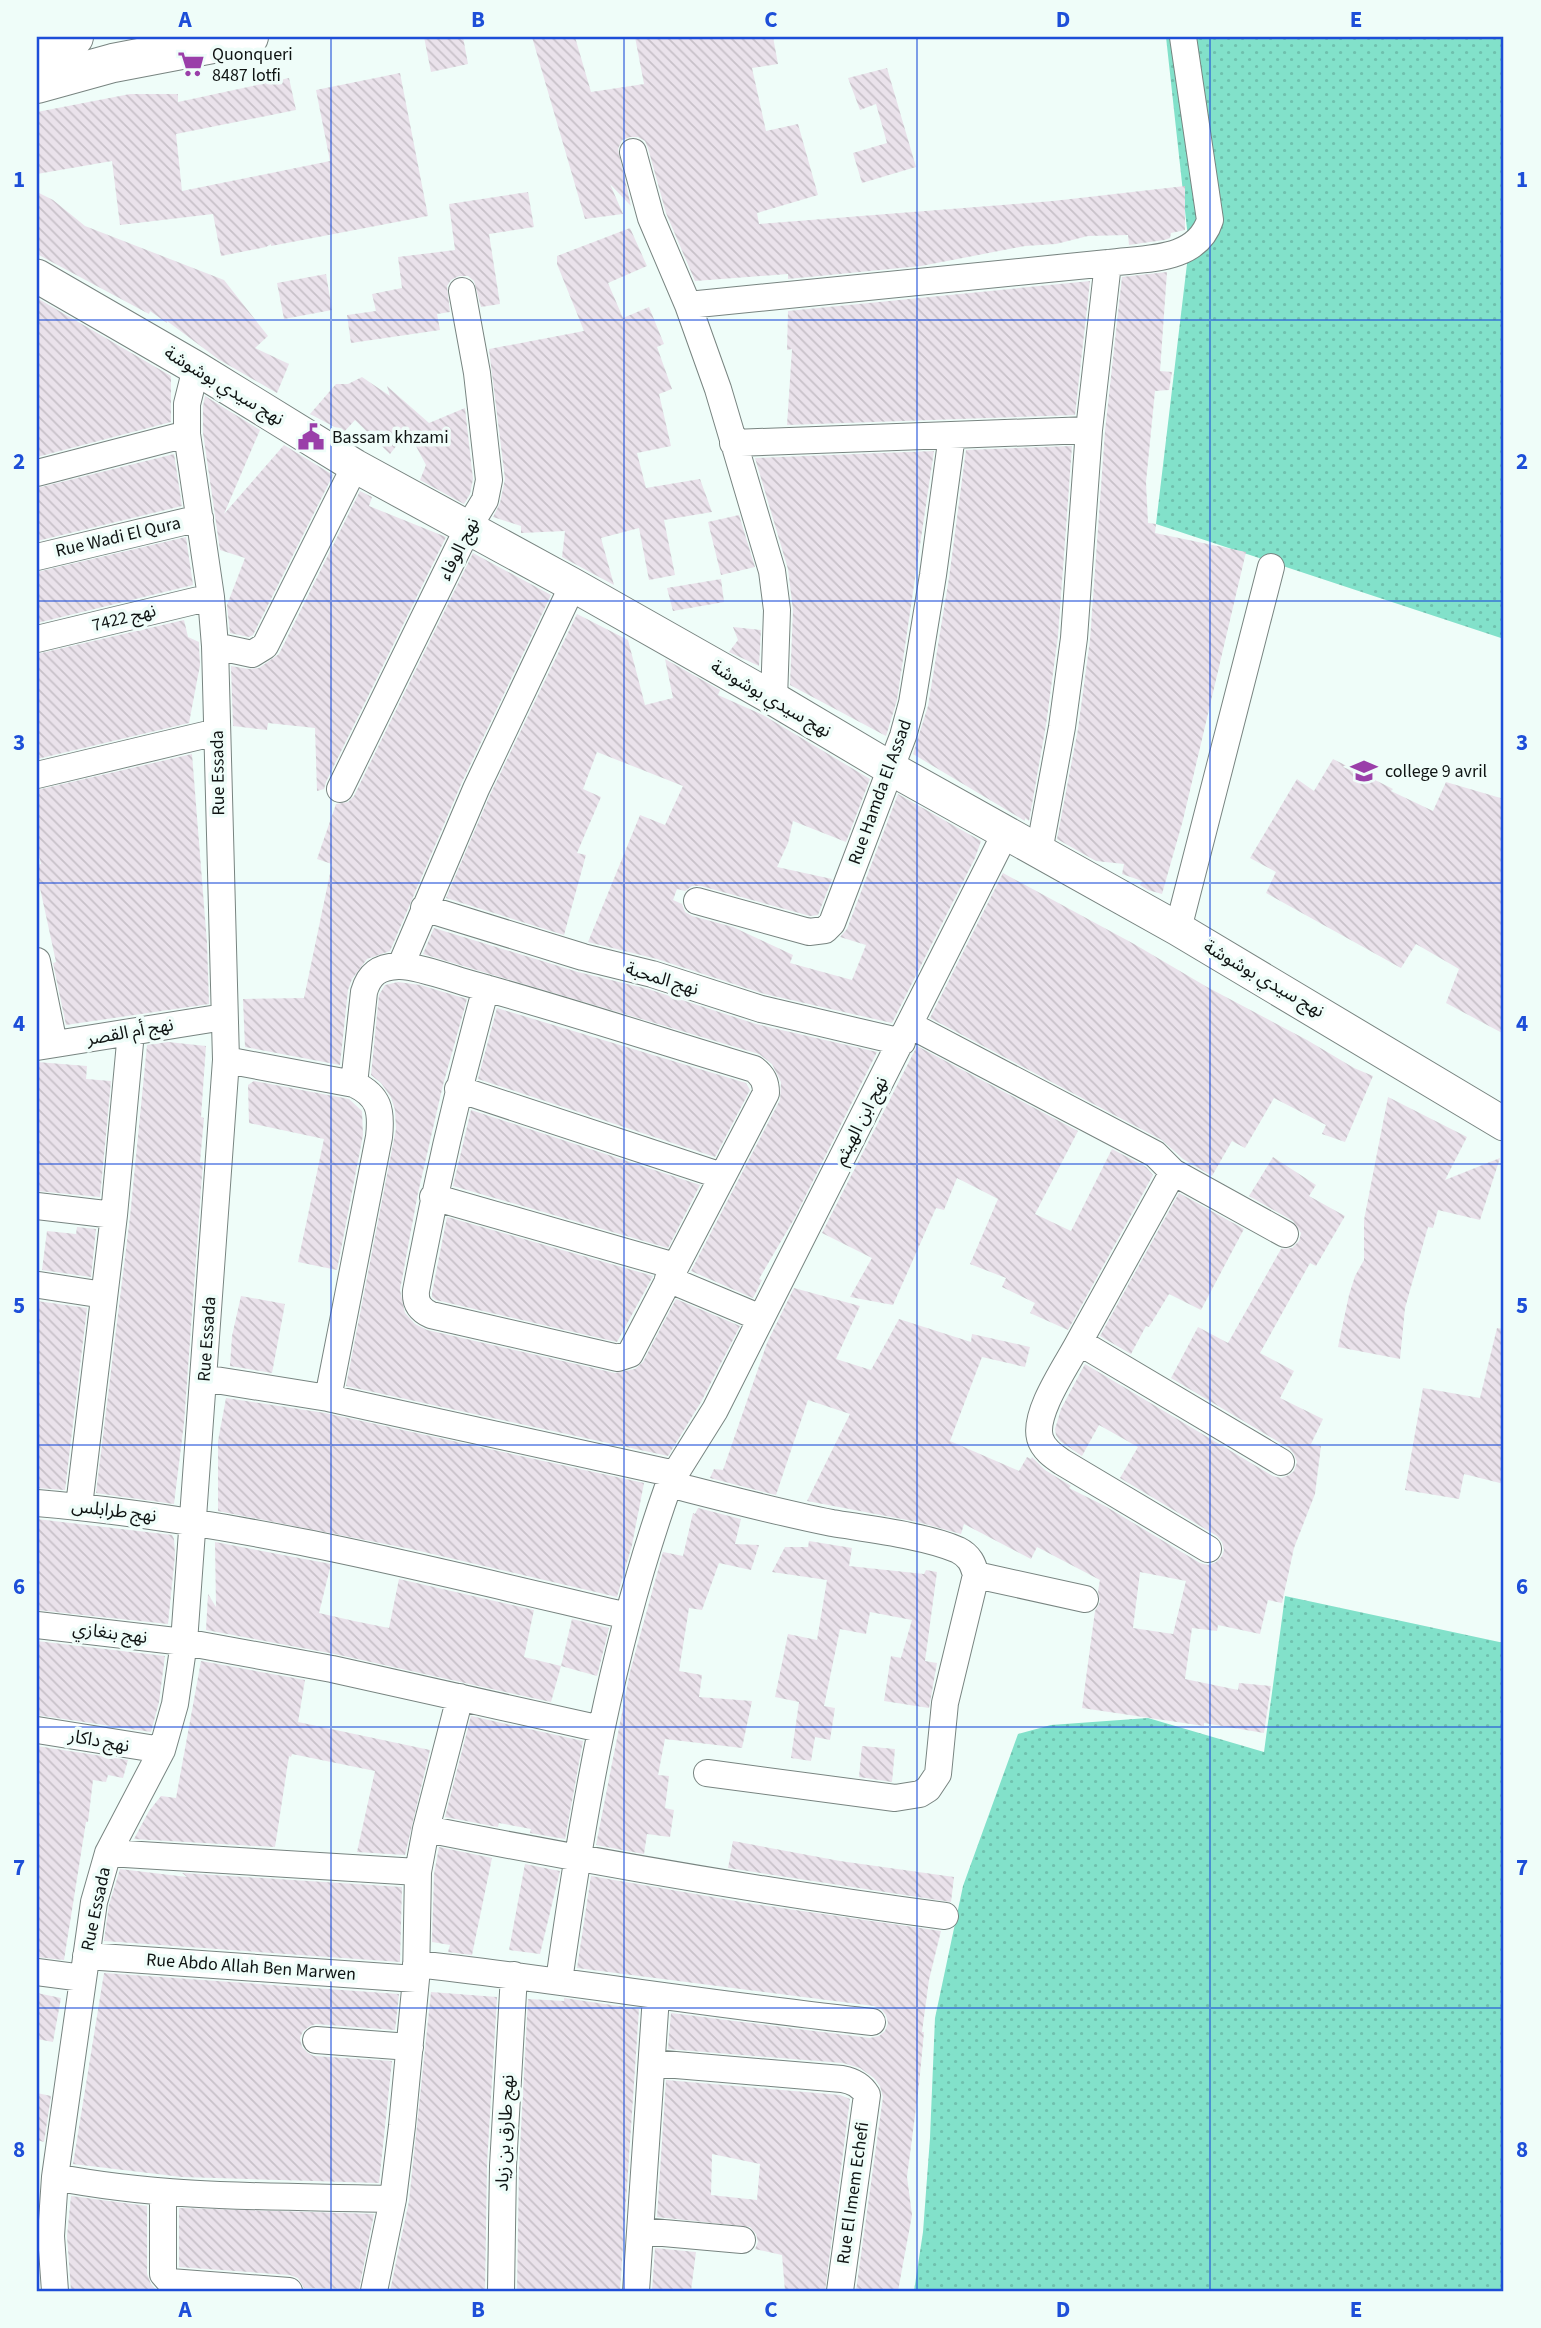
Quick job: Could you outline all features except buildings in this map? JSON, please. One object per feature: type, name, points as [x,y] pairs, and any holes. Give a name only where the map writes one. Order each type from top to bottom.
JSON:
[{"type":"main road","points":[[37,46],[74,37]]},
{"type":"main road","points":[[37,84],[113,63],[249,37]]},
{"type":"street","points":[[688,305],[1108,263],[1180,252],[1199,242],[1210,220],[1183,37]]},
{"type":"street","points":[[633,152],[651,218],[688,305],[718,389],[772,571],[777,610],[774,699]]},
{"type":"street","points":[[1039,852],[1062,727],[1074,638],[1089,430],[1108,263]]},
{"type":"street","name":"نهج سيدي بوشوشة","points":[[37,276],[196,368],[355,466],[573,585],[890,768],[1178,929],[1504,1124]]},
{"type":"street","name":"نهج الوفاء","points":[[340,789],[468,528],[485,499],[489,480],[477,373],[462,291]]},
{"type":"street","name":"Rue Essada","points":[[55,2291],[49,2181],[94,1902],[108,1853],[162,1749],[175,1704],[184,1642],[191,1521],[204,1378],[226,1060],[215,646],[211,597],[187,434],[187,404],[196,368]]},
{"type":"street","points":[[733,443],[1089,430]]},
{"type":"street","points":[[37,473],[187,434]]},
{"type":"street","name":"Rue Hamda El Assad","points":[[697,901],[809,932],[825,930],[832,923],[903,736],[921,658],[952,435]]},
{"type":"street","points":[[215,646],[252,654],[265,646],[355,466]]},
{"type":"street","name":"Rue Wadi El Qura","points":[[37,557],[200,518]]},
{"type":"street","points":[[1178,929],[1271,567]]},
{"type":"street","points":[[401,965],[477,789],[573,585]]},
{"type":"street","name":"نهج 7422","points":[[37,639],[211,597]]},
{"type":"street","points":[[37,775],[217,732]]},
{"type":"street","name":"نهج ابن الهيثم","points":[[559,1981],[576,1859],[601,1728],[627,1616],[644,1557],[672,1479],[715,1410],[1006,832]]},
{"type":"street","name":"نهج المحبة","points":[[424,908],[583,957],[652,974],[761,1009],[906,1034],[1155,1154],[1173,1172],[1285,1234]]},
{"type":"street","points":[[37,961],[46,1045]]},
{"type":"street","points":[[354,1084],[367,981],[373,973],[382,968],[401,965],[486,988],[754,1069],[764,1080],[766,1093],[634,1348],[625,1357],[618,1358],[431,1315],[421,1308],[416,1298],[433,1197],[486,988]]},
{"type":"street","name":"نهج أم القصر","points":[[46,1045],[224,1017]]},
{"type":"street","points":[[79,1506],[114,1215],[131,1031]]},
{"type":"street","points":[[226,1060],[354,1084],[369,1091],[376,1100],[380,1125],[328,1398]]},
{"type":"street","points":[[458,1090],[722,1176]]},
{"type":"street","points":[[1173,1172],[1079,1342],[1042,1412],[1038,1426],[1040,1440],[1049,1453],[1208,1549]]},
{"type":"street","points":[[433,1197],[672,1273],[761,1318]]},
{"type":"street","points":[[37,1206],[114,1215]]},
{"type":"street","points":[[40,1285],[104,1295]]},
{"type":"street","points":[[1079,1342],[1281,1462]]},
{"type":"street","points":[[204,1378],[328,1398],[672,1479],[791,1515],[956,1549],[973,1563],[976,1575],[945,1703],[938,1774],[929,1789],[920,1794],[895,1798],[707,1773]]},
{"type":"street","name":"نهج طرابلس","points":[[37,1503],[191,1521],[416,1566],[627,1616]]},
{"type":"street","points":[[976,1575],[1084,1599]]},
{"type":"street","name":"نهج بنغازي","points":[[37,1625],[184,1642],[332,1670],[601,1728]]},
{"type":"street","points":[[374,2291],[393,2199],[410,2048],[416,1972],[418,1872],[426,1829],[460,1697]]},
{"type":"street","name":"نهج داكار","points":[[37,1730],[162,1749]]},
{"type":"street","points":[[426,1829],[576,1859],[793,1895],[945,1916]]},
{"type":"street","points":[[108,1853],[418,1872]]},
{"type":"street","name":"Rue Abdo Allah Ben Marwen","points":[[37,1972],[85,1967],[514,1975],[656,1996],[872,2022]]},
{"type":"street","name":"نهج طارق بن زياد","points":[[501,2291],[503,2166],[514,1975]]},
{"type":"street","points":[[636,2291],[656,1996]]},
{"type":"street","points":[[316,2040],[410,2048]]},
{"type":"street","name":"Rue El Imem Echefi","points":[[652,2063],[842,2079],[857,2084],[867,2095],[840,2291]]},
{"type":"street","points":[[49,2181],[163,2192],[393,2199]]},
{"type":"street","points":[[163,2192],[163,2274],[166,2280],[273,2291]]},
{"type":"street","points":[[641,2231],[742,2240]]},
{"type":"green space","points":[[1166,37],[1504,37],[1504,639],[1156,524],[1189,247]]},
{"type":"green space","points":[[1285,1596],[1504,1643],[1504,2291],[914,2291],[923,2232],[935,2018],[963,1886],[1018,1734],[1051,1725],[1148,1718],[1264,1752]]},
{"type":"place","name":"Quonqueri 8487 lotfi","points":[[191,64]]},
{"type":"place","name":"Bassam khzami","points":[[311,437]]},
{"type":"place","name":"college 9 avril","points":[[1364,771]]}]
